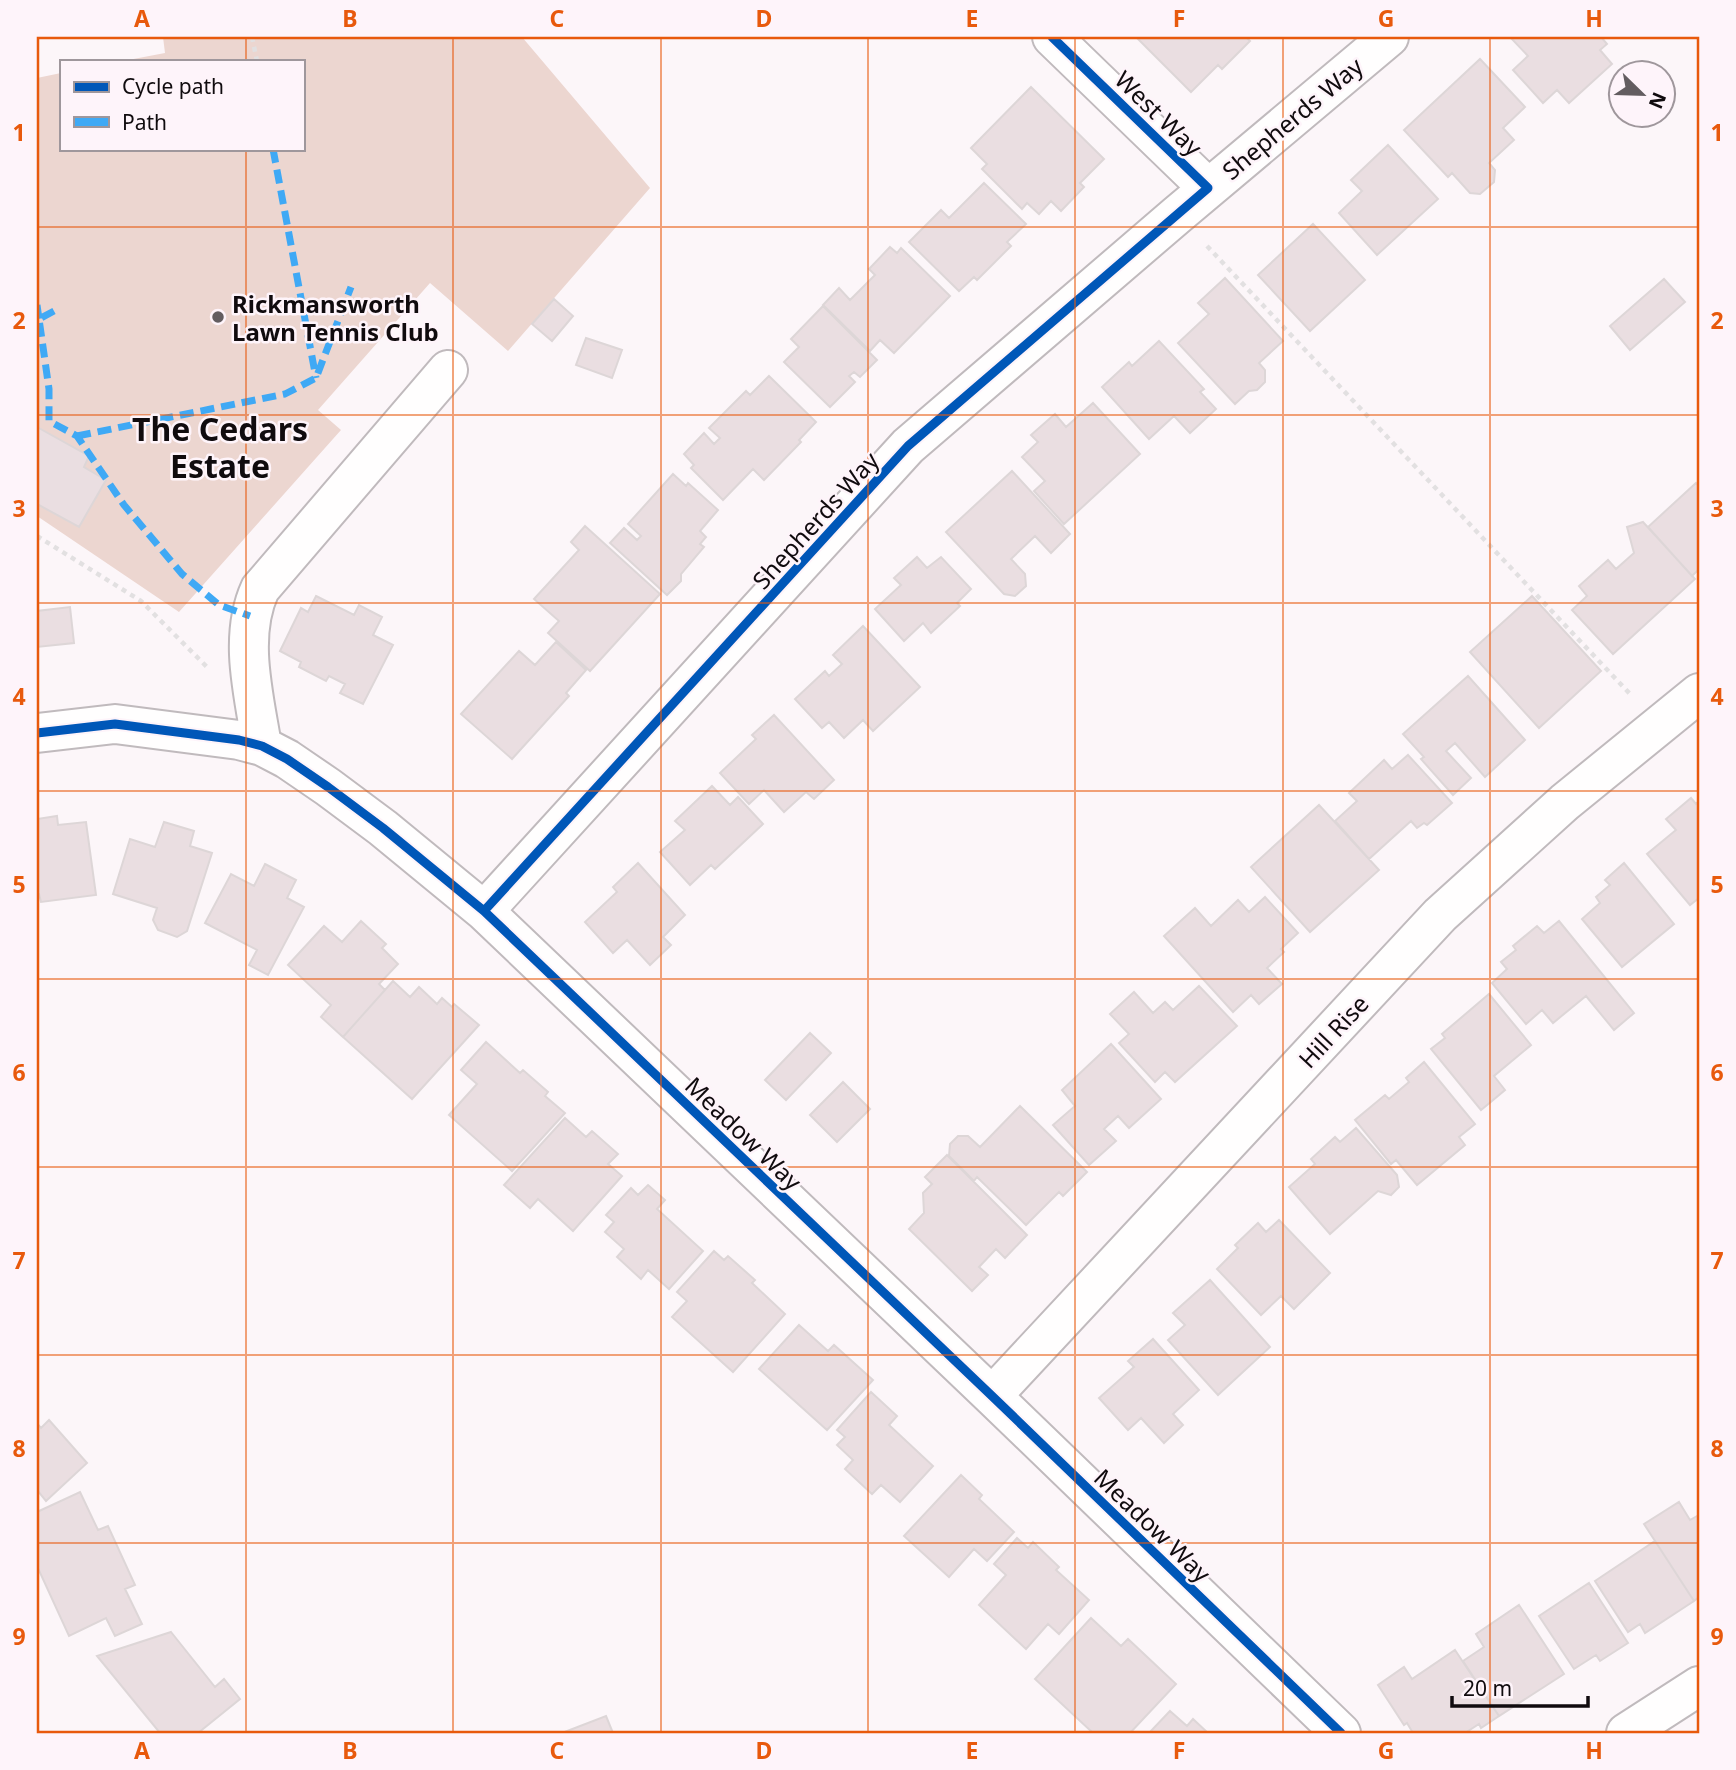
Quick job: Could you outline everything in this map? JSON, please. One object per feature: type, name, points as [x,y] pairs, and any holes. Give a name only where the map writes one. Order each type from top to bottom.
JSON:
[{"type":"street","name":"West Way","points":[[1052,37],[1208,188]]},
{"type":"street","name":"Shepherds Way","points":[[484,911],[908,446],[1208,188],[1389,37]]},
{"type":"street","points":[[262,746],[250,678],[251,607],[260,589],[448,370]]},
{"type":"street","name":"Hill Rise","points":[[992,1396],[1440,915],[1566,802],[1699,693]]},
{"type":"street","name":"Meadow Way","points":[[37,733],[115,724],[239,740],[262,746],[287,759],[383,828],[484,911],[1340,1733]]},
{"type":"street","points":[[1626,1733],[1699,1686]]},
{"type":"path","points":[[252,37],[257,60]]},
{"type":"path","points":[[1177,215],[1627,691],[1664,722]]},
{"type":"path","points":[[37,536],[141,601],[209,669]]},
{"type":"shaded area","name":"Rickmansworth Lawn Tennis Club","points":[[163,37],[522,37],[650,188],[508,351],[430,283],[318,410],[341,430],[179,612],[37,516],[37,78],[60,73],[60,150],[304,150],[304,60],[128,60],[165,53]]},
{"type":"building","points":[[1136,37],[1246,37],[1250,41],[1222,69],[1218,65],[1191,92]]},
{"type":"building","points":[[1510,37],[1601,37],[1607,44],[1600,50],[1609,60],[1606,60],[1606,69],[1569,103],[1557,90],[1543,103],[1513,70],[1528,56]]},
{"type":"building","points":[[1480,59],[1525,107],[1503,128],[1514,140],[1489,163],[1495,170],[1494,182],[1480,194],[1470,193],[1452,173],[1448,177],[1404,130]]},
{"type":"building","points":[[1031,87],[1104,159],[1080,183],[1084,187],[1061,211],[1051,201],[1039,214],[1027,203],[1022,209],[982,169],[987,164],[971,148]]},
{"type":"building","points":[[1388,145],[1438,199],[1377,255],[1339,213],[1362,191],[1351,180]]},
{"type":"building","points":[[984,183],[1026,224],[1007,242],[1011,246],[977,280],[974,277],[959,291],[909,242],[941,210],[949,218]]},
{"type":"building","points":[[1313,224],[1365,280],[1310,331],[1258,275]]},
{"type":"building","points":[[890,247],[897,253],[901,248],[950,296],[894,353],[880,340],[870,351],[823,305],[839,288],[850,300],[875,275],[869,269]]},
{"type":"building","points":[[1225,278],[1283,341],[1259,363],[1265,370],[1265,382],[1257,390],[1249,391],[1235,404],[1178,343],[1209,314],[1198,303]]},
{"type":"building","points":[[1664,279],[1685,302],[1630,350],[1610,326]]},
{"type":"building","points":[[554,299],[573,316],[552,341],[532,324]]},
{"type":"building","points":[[823,306],[877,360],[860,377],[854,372],[849,376],[855,382],[830,407],[784,362],[799,347],[791,339]]},
{"type":"building","points":[[586,338],[622,350],[612,378],[576,365]]},
{"type":"building","points":[[1159,341],[1204,389],[1200,392],[1216,409],[1190,433],[1174,416],[1149,439],[1102,387],[1129,362],[1132,366]]},
{"type":"building","points":[[769,376],[816,422],[799,440],[801,442],[764,480],[753,469],[723,500],[691,468],[694,465],[684,454],[704,433],[714,444],[720,438],[709,428],[746,391],[750,395]]},
{"type":"building","points":[[1093,403],[1140,454],[1064,524],[1034,491],[1045,481],[1022,457],[1038,442],[1031,435],[1055,414],[1066,427]]},
{"type":"building","points":[[37,427],[89,456],[84,467],[106,480],[79,527],[37,504]]},
{"type":"building","points":[[1012,471],[1070,534],[1051,553],[1035,536],[1011,559],[1025,574],[1026,586],[1015,596],[1004,594],[946,532]]},
{"type":"building","points":[[673,474],[686,486],[688,483],[718,510],[700,531],[706,537],[700,544],[704,547],[681,574],[681,581],[667,595],[610,543],[624,528],[637,540],[641,536],[628,524]]},
{"type":"building","points":[[1696,483],[1699,486],[1699,569],[1692,576],[1648,527]]},
{"type":"building","points":[[1643,522],[1695,579],[1613,654],[1572,610],[1587,596],[1579,586],[1608,560],[1616,569],[1634,553],[1627,527]]},
{"type":"building","points":[[585,526],[660,594],[590,671],[548,633],[559,621],[534,599],[579,550],[571,542]]},
{"type":"building","points":[[917,557],[927,568],[941,557],[971,589],[957,603],[960,606],[931,633],[923,623],[904,641],[875,609],[901,585],[894,578]]},
{"type":"building","points":[[316,596],[354,615],[359,605],[382,617],[373,635],[393,645],[363,704],[340,693],[345,684],[329,676],[326,681],[299,667],[301,662],[280,651],[301,608],[308,612]]},
{"type":"building","points":[[1532,596],[1601,671],[1539,728],[1470,652]]},
{"type":"building","points":[[70,607],[74,643],[37,647],[37,611]]},
{"type":"building","points":[[863,626],[920,687],[873,731],[863,720],[844,738],[829,722],[822,728],[795,699],[825,671],[829,676],[842,664],[833,655]]},
{"type":"building","points":[[556,642],[586,670],[566,693],[569,696],[512,759],[461,714],[519,651],[535,665]]},
{"type":"building","points":[[1468,676],[1525,740],[1485,777],[1455,743],[1446,751],[1471,778],[1453,795],[1403,734]]},
{"type":"building","points":[[774,715],[834,780],[814,799],[806,792],[784,812],[764,790],[749,804],[720,773],[756,739],[752,735]]},
{"type":"building","points":[[1408,755],[1452,803],[1427,825],[1424,823],[1417,828],[1411,821],[1369,859],[1335,821],[1357,801],[1349,793],[1384,760],[1392,769]]},
{"type":"building","points":[[712,786],[730,805],[738,797],[763,824],[715,869],[711,865],[690,885],[660,852],[685,830],[675,821]]},
{"type":"building","points":[[1691,798],[1696,804],[1699,801],[1699,898],[1690,905],[1647,854],[1676,830],[1666,819]]},
{"type":"building","points":[[1319,805],[1379,870],[1310,932],[1251,867]]},
{"type":"building","points":[[57,816],[58,825],[86,822],[96,895],[41,902],[37,894],[37,819]]},
{"type":"building","points":[[164,822],[194,831],[190,846],[212,853],[187,931],[177,937],[158,930],[153,920],[157,908],[113,894],[130,839],[155,847]]},
{"type":"building","points":[[638,863],[685,915],[663,937],[671,945],[650,965],[627,940],[613,953],[585,922],[617,892],[613,887]]},
{"type":"building","points":[[1624,863],[1674,924],[1622,967],[1582,919],[1600,903],[1596,897],[1610,885],[1605,880]]},
{"type":"building","points":[[265,864],[296,880],[287,898],[304,907],[268,975],[249,965],[257,950],[205,923],[231,874],[254,886]]},
{"type":"building","points":[[1265,897],[1298,933],[1281,949],[1284,952],[1267,968],[1282,984],[1259,1004],[1251,995],[1233,1012],[1164,936],[1195,908],[1211,926],[1238,900],[1249,912]]},
{"type":"building","points":[[361,921],[386,944],[382,948],[398,964],[379,984],[385,990],[343,1037],[321,1017],[331,1005],[288,965],[324,926],[342,942]]},
{"type":"building","points":[[1559,921],[1634,1013],[1614,1030],[1586,996],[1553,1023],[1542,1010],[1526,1024],[1492,983],[1507,969],[1501,962],[1516,950],[1513,946],[1537,926],[1544,933]]},
{"type":"building","points":[[393,981],[410,997],[419,987],[437,1004],[442,998],[452,1007],[454,1004],[479,1025],[412,1099],[343,1037]]},
{"type":"building","points":[[1199,986],[1237,1026],[1175,1082],[1165,1072],[1155,1082],[1119,1043],[1129,1034],[1110,1014],[1134,992],[1153,1013],[1165,1002],[1173,1010]]},
{"type":"building","points":[[1489,994],[1531,1045],[1494,1076],[1505,1090],[1481,1110],[1431,1049],[1445,1038],[1442,1034]]},
{"type":"building","points":[[810,1033],[831,1053],[786,1100],[765,1080]]},
{"type":"building","points":[[486,1042],[520,1073],[523,1070],[548,1092],[545,1096],[565,1113],[512,1171],[449,1115],[477,1084],[461,1070]]},
{"type":"building","points":[[1111,1044],[1161,1099],[1129,1128],[1118,1116],[1104,1129],[1116,1141],[1089,1165],[1053,1125],[1075,1106],[1062,1090]]},
{"type":"building","points":[[1424,1062],[1475,1124],[1459,1137],[1465,1145],[1417,1185],[1396,1160],[1391,1164],[1355,1120],[1385,1095],[1389,1099],[1409,1082],[1406,1078]]},
{"type":"building","points":[[843,1082],[870,1109],[837,1142],[810,1115]]},
{"type":"building","points":[[1020,1106],[1087,1172],[1063,1196],[1059,1192],[1026,1225],[977,1177],[974,1181],[949,1156],[950,1144],[958,1136],[968,1136],[980,1147]]},
{"type":"building","points":[[565,1118],[586,1137],[592,1131],[618,1154],[608,1164],[622,1176],[573,1231],[538,1199],[530,1208],[504,1185]]},
{"type":"building","points":[[1356,1128],[1397,1175],[1399,1187],[1391,1195],[1378,1191],[1330,1234],[1289,1187],[1315,1164],[1311,1159],[1335,1137],[1340,1142]]},
{"type":"building","points":[[947,1155],[1027,1235],[1005,1258],[996,1249],[979,1267],[988,1275],[972,1291],[909,1229],[924,1213],[923,1193],[932,1184],[925,1177]]},
{"type":"building","points":[[648,1185],[665,1200],[657,1209],[703,1251],[669,1289],[648,1270],[641,1279],[617,1257],[624,1249],[605,1232],[614,1222],[606,1215],[631,1188],[638,1195]]},
{"type":"building","points":[[1279,1220],[1330,1273],[1294,1309],[1281,1296],[1261,1315],[1217,1269],[1238,1248],[1235,1245],[1258,1223],[1266,1232]]},
{"type":"building","points":[[714,1251],[724,1260],[728,1256],[755,1280],[752,1283],[785,1314],[733,1372],[672,1317],[687,1301],[677,1292]]},
{"type":"building","points":[[1210,1280],[1270,1347],[1218,1395],[1168,1340],[1185,1325],[1173,1313]]},
{"type":"building","points":[[799,1325],[828,1351],[834,1345],[873,1380],[827,1430],[759,1369]]},
{"type":"building","points":[[1153,1339],[1199,1390],[1173,1414],[1183,1425],[1164,1443],[1141,1418],[1128,1430],[1099,1398],[1134,1367],[1128,1361]]},
{"type":"building","points":[[871,1392],[897,1416],[889,1425],[933,1466],[900,1502],[881,1485],[872,1494],[845,1469],[853,1460],[837,1445],[845,1437],[837,1430]]},
{"type":"building","points":[[49,1420],[87,1463],[46,1501],[37,1490],[37,1423],[41,1428]]},
{"type":"building","points":[[961,1475],[982,1495],[979,1499],[1014,1532],[987,1561],[974,1549],[949,1577],[904,1536]]},
{"type":"building","points":[[80,1492],[98,1530],[108,1526],[135,1585],[125,1589],[142,1624],[115,1636],[106,1618],[69,1636],[37,1566],[37,1512]]},
{"type":"building","points":[[1679,1502],[1690,1520],[1699,1515],[1699,1597],[1694,1601],[1644,1524]]},
{"type":"building","points":[[1017,1538],[1028,1548],[1033,1542],[1059,1567],[1056,1570],[1089,1600],[1059,1634],[1048,1624],[1026,1649],[979,1605],[1006,1575],[994,1564]]},
{"type":"building","points":[[1655,1541],[1694,1601],[1645,1633],[1640,1624],[1628,1632],[1595,1581]]},
{"type":"building","points":[[1589,1583],[1628,1643],[1600,1661],[1596,1655],[1574,1669],[1539,1616]]},
{"type":"building","points":[[1519,1605],[1564,1674],[1499,1716],[1463,1661],[1484,1647],[1476,1634]]},
{"type":"building","points":[[1091,1618],[1121,1646],[1128,1639],[1176,1684],[1130,1733],[1093,1733],[1035,1679]]},
{"type":"building","points":[[171,1632],[215,1687],[224,1679],[240,1699],[198,1733],[160,1733],[97,1656]]},
{"type":"building","points":[[1455,1650],[1499,1716],[1481,1728],[1479,1724],[1465,1733],[1413,1733],[1407,1723],[1404,1725],[1378,1685],[1404,1667],[1412,1679]]},
{"type":"building","points":[[1170,1711],[1187,1726],[1193,1719],[1208,1733],[1149,1733]]},
{"type":"building","points":[[606,1716],[613,1733],[562,1733]]},
{"type":"marked path","points":[[273,150],[316,378]]},
{"type":"marked path","points":[[77,436],[285,394],[316,378],[351,287]]},
{"type":"marked path","points":[[37,305],[39,319]]},
{"type":"marked path","points":[[54,311],[39,319],[49,389],[49,421],[77,436],[124,505],[182,574],[219,605],[250,616]]},
{"type":"cycle path","points":[[484,911],[908,446],[1208,188],[1052,37]]},
{"type":"cycle path","points":[[37,733],[115,724],[239,740],[262,746],[287,759],[383,828],[484,911],[1341,1733]]},
{"type":"place","name":"Rickmansworth Lawn Tennis Club","points":[[218,317]]},
{"type":"district","name":"The Cedars Estate","points":[[220,446]]}]
